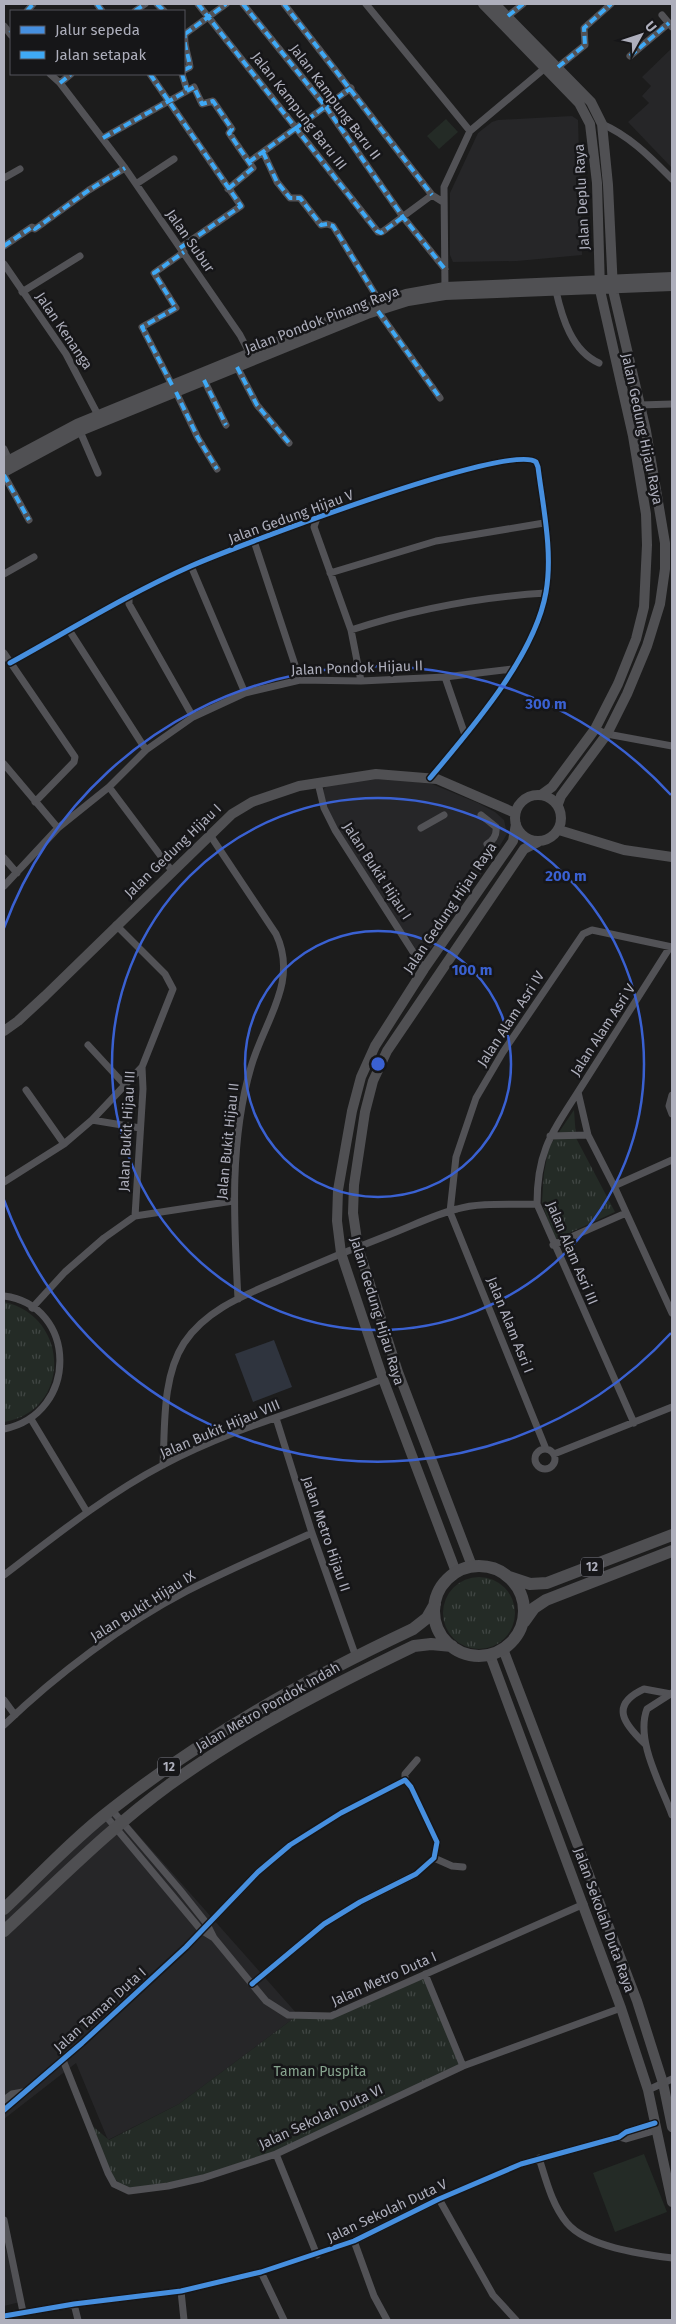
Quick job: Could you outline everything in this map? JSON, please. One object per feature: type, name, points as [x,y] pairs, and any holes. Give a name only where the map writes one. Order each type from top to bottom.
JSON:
[{"type":"highway","name":"12","points":[[435,1604],[442,1586],[456,1572],[472,1566],[496,1569],[509,1577],[530,1584],[548,1583],[672,1535]]},
{"type":"highway","name":"12","points":[[452,1646],[474,1655],[490,1654],[503,1649],[515,1638],[522,1624],[534,1608],[546,1600],[672,1551]]},
{"type":"highway","points":[[509,1577],[518,1587],[523,1599],[522,1624]]},
{"type":"highway","name":"Jalan Metro Pondok Indah","points":[[4,1910],[108,1812],[179,1759],[274,1699],[356,1656],[413,1629],[427,1618],[435,1604]]},
{"type":"highway","points":[[435,1604],[436,1622],[439,1630],[452,1646]]},
{"type":"highway","name":"Jalan Metro Pondok Indah","points":[[4,1931],[119,1825],[204,1760],[304,1701],[414,1646],[431,1644],[452,1646]]},
{"type":"main road","name":"Jalan Deplu Raya","points":[[483,4],[558,67],[591,102],[602,124],[607,167],[613,285]]},
{"type":"main road","name":"Jalan Deplu Raya","points":[[495,4],[508,16],[545,68],[579,103],[590,124],[597,183],[600,286]]},
{"type":"main road","points":[[590,124],[596,122],[602,124]]},
{"type":"main road","name":"Jalan Pondok Pinang Raya","points":[[445,291],[556,291],[672,277]]},
{"type":"main road","name":"Jalan Pondok Pinang Raya","points":[[613,285],[672,286]]},
{"type":"main road","name":"Jalan Gedung Hijau Raya","points":[[558,804],[560,796],[607,734],[647,646],[660,604],[668,543],[646,431],[613,285]]},
{"type":"main road","name":"Jalan Pondok Pinang Raya","points":[[7,467],[99,419],[382,305],[445,291],[600,286]]},
{"type":"main road","name":"Jalan Gedung Hijau Raya","points":[[541,795],[552,787],[595,729],[618,684],[636,639],[644,608],[647,545],[646,514],[633,436],[600,286]]},
{"type":"main road","name":"Jalan Pondok Pinang Raya","points":[[174,388],[204,380],[237,367],[252,357]]},
{"type":"main road","points":[[633,436],[639,431],[646,431]]},
{"type":"main road","name":"Jalan Gedung Hijau I","points":[[4,1030],[25,1014],[232,814],[252,802],[298,786],[376,774],[430,778],[515,813]]},
{"type":"main road","points":[[541,795],[558,804],[562,817],[559,830],[550,839],[538,842],[524,837],[516,824],[515,813],[522,801],[528,797],[541,795]]},
{"type":"main road","name":"Jalan Gedung Hijau Raya","points":[[456,1572],[383,1379],[341,1254],[336,1221],[338,1190],[344,1147],[361,1077],[375,1046],[424,969],[513,841],[516,824]]},
{"type":"main road","points":[[559,830],[624,850],[672,858]]},
{"type":"main road","name":"Jalan Gedung Hijau Raya","points":[[472,1566],[398,1372],[358,1247],[353,1213],[354,1185],[365,1112],[373,1081],[387,1051],[524,849],[538,842]]},
{"type":"main road","points":[[449,1553],[459,1552],[463,1546]]},
{"type":"main road","name":"Jalan Sekolah Duta Raya","points":[[503,1649],[668,2081],[672,2126]]},
{"type":"main road","name":"Jalan Sekolah Duta Raya","points":[[490,1654],[621,2008],[648,2090],[672,2195]]},
{"type":"main road","points":[[498,1677],[505,1672],[512,1673]]},
{"type":"street","name":"Jalan Kampung Baru III","points":[[198,4],[380,233],[403,217]]},
{"type":"street","points":[[185,33],[226,4]]},
{"type":"street","name":"Jalan Kampung Baru II","points":[[244,4],[326,107],[403,217],[445,269]]},
{"type":"street","points":[[284,4],[351,88],[432,195],[443,202]]},
{"type":"street","points":[[366,4],[470,131]]},
{"type":"street","points":[[508,16],[523,4]]},
{"type":"street","points":[[445,291],[444,187],[470,131],[545,68],[558,67],[584,45],[584,28],[611,4]]},
{"type":"street","points":[[630,56],[670,25],[662,15]]},
{"type":"street","points":[[185,44],[190,68],[185,70]]},
{"type":"street","name":"Jalan Subur","points":[[51,75],[60,83],[125,168],[182,250],[252,357]]},
{"type":"street","points":[[60,83],[70,75]]},
{"type":"street","points":[[151,75],[170,100],[241,206],[154,273],[176,308],[142,327],[198,438],[217,469]]},
{"type":"street","points":[[183,75],[202,104],[213,101],[232,129],[228,133],[249,162],[252,170],[228,188]]},
{"type":"street","points":[[103,138],[191,88]]},
{"type":"street","points":[[249,162],[351,88]]},
{"type":"street","points":[[602,124],[618,131],[648,155],[672,179]]},
{"type":"street","points":[[263,152],[277,182],[290,198],[300,198],[321,225],[333,226],[440,398]]},
{"type":"street","points":[[136,184],[174,159]]},
{"type":"street","points":[[4,246],[32,227],[35,229],[89,190],[125,168]]},
{"type":"street","points":[[4,178],[20,169]]},
{"type":"street","points":[[403,217],[432,195]]},
{"type":"street","points":[[22,292],[80,256]]},
{"type":"street","name":"Jalan Kenanga","points":[[4,264],[70,361],[99,419]]},
{"type":"street","points":[[556,291],[564,320],[574,340],[587,356],[598,363]]},
{"type":"street","points":[[237,367],[257,405],[289,443]]},
{"type":"street","points":[[204,380],[226,424]]},
{"type":"street","points":[[640,405],[672,404]]},
{"type":"street","points":[[79,428],[98,473]]},
{"type":"street","points":[[4,449],[7,467],[29,520]]},
{"type":"street","name":"Jalan Gedung Hijau V","points":[[10,663],[129,596],[191,566],[254,540],[439,476],[525,457],[533,459],[538,467],[544,523]]},
{"type":"street","points":[[317,518],[314,527],[351,630],[361,681]]},
{"type":"street","points":[[330,573],[436,541],[544,523],[547,567],[546,593],[535,625],[512,669],[466,735],[430,778]]},
{"type":"street","points":[[254,540],[300,680]]},
{"type":"street","points":[[4,574],[34,557]]},
{"type":"street","points":[[191,566],[245,693]]},
{"type":"street","points":[[351,630],[405,613],[442,605],[489,597],[546,593]]},
{"type":"street","points":[[129,596],[129,604],[193,717]]},
{"type":"street","points":[[68,630],[146,750]]},
{"type":"street","points":[[4,653],[74,754],[74,762],[35,802]]},
{"type":"street","name":"Jalan Pondok Hijau II","points":[[4,886],[58,828],[109,787],[146,750],[193,717],[245,693],[300,680],[361,681],[445,677],[512,669]]},
{"type":"street","points":[[445,677],[466,735]]},
{"type":"street","points":[[595,729],[607,734],[672,746]]},
{"type":"street","points":[[4,764],[58,828]]},
{"type":"street","name":"Jalan Bukit Hijau I","points":[[318,783],[324,808],[335,830],[424,969]]},
{"type":"street","points":[[109,787],[172,871]]},
{"type":"street","points":[[421,828],[444,815]]},
{"type":"street","points":[[481,815],[496,827],[492,841],[487,844]]},
{"type":"street","name":"Jalan Bukit Hijau II","points":[[210,835],[276,934],[283,949],[285,960],[284,981],[251,1066],[245,1088],[233,1201],[238,1299]]},
{"type":"street","points":[[4,858],[17,873]]},
{"type":"street","name":"Jalan Bukit Hijau III","points":[[116,925],[165,974],[173,989],[142,1067],[135,1216]]},
{"type":"street","name":"Jalan Alam Asri IV","points":[[450,1212],[456,1157],[476,1098],[503,1052],[583,934],[592,930],[671,947]]},
{"type":"street","name":"Jalan Alam Asri V","points":[[671,947],[578,1092],[588,1135],[614,1186],[672,1313]]},
{"type":"street","points":[[88,1045],[124,1084]]},
{"type":"street","points":[[4,1182],[64,1144],[92,1120],[142,1067]]},
{"type":"street","points":[[26,1090],[64,1144]]},
{"type":"street","name":"Jalan Alam Asri III","points":[[578,1092],[544,1148],[540,1166],[537,1204],[553,1246],[634,1423]]},
{"type":"street","points":[[672,1095],[669,1106],[672,1114]]},
{"type":"street","points":[[92,1120],[140,1128]]},
{"type":"street","points":[[550,1136],[588,1135]]},
{"type":"street","points":[[614,1186],[672,1160]]},
{"type":"street","points":[[32,1308],[65,1272],[104,1238],[135,1216],[233,1201]]},
{"type":"street","points":[[163,1465],[166,1405],[170,1379],[182,1346],[198,1326],[238,1299],[358,1247],[450,1212],[467,1207],[537,1204]]},
{"type":"street","name":"Jalan Alam Asri I","points":[[450,1212],[546,1449]]},
{"type":"street","points":[[553,1246],[626,1213]]},
{"type":"street","points":[[4,1296],[21,1301],[44,1319],[53,1332],[59,1348],[60,1364],[58,1380],[52,1395],[43,1408],[31,1419],[4,1429]]},
{"type":"street","name":"Jalan Bukit Hijau VIII","points":[[4,1575],[87,1512],[163,1465],[276,1418],[383,1379]]},
{"type":"street","points":[[554,1454],[672,1407]]},
{"type":"street","name":"Jalan Metro Hijau II","points":[[276,1418],[312,1533],[356,1656]]},
{"type":"street","points":[[31,1419],[87,1512]]},
{"type":"street","points":[[546,1449],[554,1454],[553,1466],[542,1468],[536,1463],[536,1454],[546,1449]]},
{"type":"street","name":"Jalan Bukit Hijau IX","points":[[4,1726],[15,1715],[121,1630],[186,1592],[312,1533]]},
{"type":"street","points":[[645,1744],[626,1725],[622,1718],[628,1698],[644,1689],[671,1694]]},
{"type":"street","points":[[671,1694],[647,1709],[644,1717],[645,1744],[672,1815]]},
{"type":"street","points":[[4,1700],[15,1715]]},
{"type":"street","points":[[252,1984],[324,1924],[360,1902],[416,1874],[434,1858],[437,1842],[411,1787],[404,1780],[405,1774],[417,1760]]},
{"type":"street","name":"Jalan Taman Duta I","points":[[4,2110],[63,2060],[202,1930],[258,1872],[290,1845],[341,1813],[404,1780]]},
{"type":"street","name":"Jalan Metro Duta I","points":[[108,1812],[155,1860],[207,1924],[214,1938],[252,1984],[274,2008],[288,2014],[327,2017],[584,1904]]},
{"type":"street","name":"Jalan Metro Duta I","points":[[119,1825],[147,1866],[172,1896],[202,1930],[214,1938]]},
{"type":"street","points":[[434,1858],[452,1866],[463,1867]]},
{"type":"street","points":[[147,1866],[155,1860]]},
{"type":"street","points":[[172,1896],[180,1890]]},
{"type":"street","points":[[425,1974],[463,2066]]},
{"type":"street","name":"Jalan Sekolah Duta VI","points":[[63,2060],[108,2173],[119,2188],[129,2191],[168,2186],[203,2178],[276,2154],[463,2066],[621,2008]]},
{"type":"street","points":[[648,2090],[668,2081]]},
{"type":"street","name":"Jalan Taman Duta I","points":[[4,2100],[12,2094],[23,2092]]},
{"type":"street","name":"Jalan Sekolah Duta V","points":[[4,2316],[74,2304],[181,2291],[261,2272],[317,2255],[354,2241],[440,2199],[539,2158],[619,2137],[626,2138],[656,2127]]},
{"type":"street","points":[[276,2154],[317,2255]]},
{"type":"street","points":[[539,2158],[558,2210],[567,2224],[578,2233],[630,2251],[672,2258]]},
{"type":"street","points":[[440,2199],[493,2295],[516,2320]]},
{"type":"street","points":[[4,2220],[22,2312]]},
{"type":"street","points":[[354,2241],[374,2296],[387,2320]]},
{"type":"street","points":[[261,2272],[284,2320]]},
{"type":"street","points":[[181,2291],[184,2320]]},
{"type":"street","points":[[74,2304],[78,2320]]},
{"type":"shaded area","points":[[672,48],[672,168],[628,122],[649,103],[642,96],[651,86],[642,77]]},
{"type":"shaded area","points":[[572,116],[578,120],[582,255],[517,261],[453,262],[450,255],[450,193],[478,133],[492,122],[498,120]]},
{"type":"shaded area","points":[[377,777],[432,784],[478,803],[495,812],[504,820],[507,834],[423,960],[328,817],[323,790],[328,784]]},
{"type":"shaded area","points":[[274,1340],[292,1387],[253,1402],[235,1354]]},
{"type":"shaded area","points":[[112,1805],[298,2015],[179,2104],[108,2140],[76,2063],[4,2119],[4,1903]]},
{"type":"shaded area","points":[[4,2245],[24,2301],[4,2306]]},
{"type":"green space","points":[[446,119],[458,132],[439,149],[427,136]]},
{"type":"green space","points":[[574,1110],[576,1138],[615,1212],[554,1240],[542,1202],[544,1173],[549,1147]]},
{"type":"green space","points":[[4,1302],[26,1311],[41,1325],[51,1343],[54,1363],[51,1383],[42,1401],[26,1414],[4,1422]]},
{"type":"green space","points":[[479,1577],[499,1583],[509,1593],[515,1613],[509,1633],[499,1643],[479,1649],[459,1643],[449,1633],[443,1613],[449,1593],[459,1583]]},
{"type":"green space","name":"Taman Puspita","points":[[426,1972],[465,2067],[279,2152],[203,2177],[129,2191],[108,2173],[89,2123],[109,2140],[179,2104],[298,2015],[326,2015]]},
{"type":"green space","points":[[644,2154],[667,2212],[615,2232],[593,2173]]},
{"type":"marked path","points":[[28,10],[33,4]]},
{"type":"marked path","points":[[97,4],[101,10]]},
{"type":"marked path","points":[[136,10],[145,4]]},
{"type":"marked path","points":[[157,4],[163,10]]},
{"type":"marked path","points":[[198,4],[377,231],[381,233],[403,217]]},
{"type":"marked path","points":[[185,34],[226,4]]},
{"type":"marked path","points":[[243,4],[326,107],[403,217],[445,269]]},
{"type":"marked path","points":[[284,4],[432,195]]},
{"type":"marked path","points":[[508,16],[523,4]]},
{"type":"marked path","points":[[558,67],[585,45],[584,28],[611,4]]},
{"type":"marked path","points":[[630,56],[669,23]]},
{"type":"marked path","points":[[185,34],[185,42]]},
{"type":"marked path","points":[[185,42],[190,67],[185,70]]},
{"type":"marked path","points":[[60,83],[70,75]]},
{"type":"marked path","points":[[151,75],[241,206],[180,248]]},
{"type":"marked path","points":[[182,75],[187,90]]},
{"type":"marked path","points":[[103,138],[194,87],[202,104],[213,101],[232,129],[229,133],[253,168],[228,189]]},
{"type":"marked path","points":[[249,162],[351,88]]},
{"type":"marked path","points":[[263,152],[277,182],[290,198],[300,198],[321,225],[333,226],[380,302]]},
{"type":"marked path","points":[[4,246],[32,227],[35,229],[89,190],[125,168]]},
{"type":"marked path","points":[[172,385],[142,327],[176,308],[154,273],[184,252]]},
{"type":"marked path","points":[[378,311],[440,398]]},
{"type":"marked path","points":[[237,367],[257,405],[289,443]]},
{"type":"marked path","points":[[204,380],[226,425]]},
{"type":"marked path","points":[[176,392],[198,438],[217,469]]},
{"type":"marked path","points":[[4,475],[29,520]]},
{"type":"cycle path","points":[[10,663],[122,600],[168,577],[259,539],[370,499],[477,467],[516,460],[536,462],[548,545],[548,577],[540,616],[529,641],[499,691],[430,778]]},
{"type":"cycle path","points":[[4,2110],[82,2043],[186,1947],[258,1872],[290,1845],[341,1813],[405,1780],[411,1787],[437,1842],[434,1858],[416,1874],[360,1902],[324,1924],[252,1984]]},
{"type":"cycle path","points":[[4,2316],[74,2304],[181,2291],[261,2272],[354,2241],[439,2199],[521,2164],[619,2137],[626,2132],[655,2123]]}]
